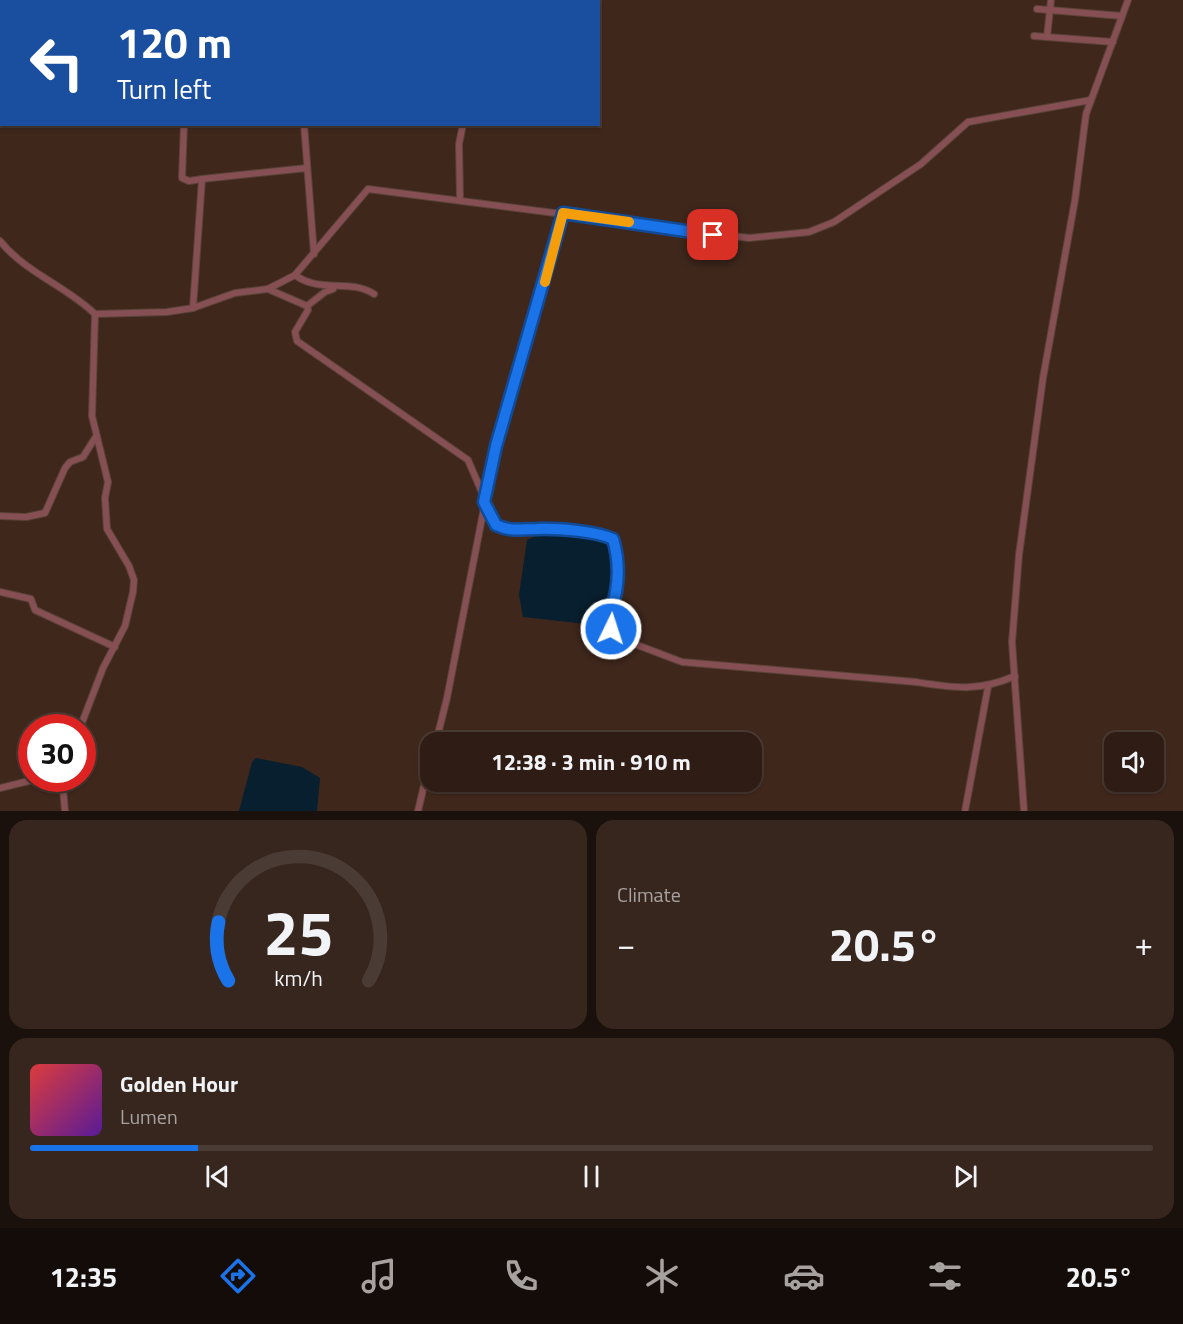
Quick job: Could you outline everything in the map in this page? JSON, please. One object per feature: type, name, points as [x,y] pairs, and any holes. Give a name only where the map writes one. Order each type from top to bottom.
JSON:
[{"type":"street","points":[[1047,37],[1051,0]]},
{"type":"street","points":[[1024,811],[1012,642],[1019,555],[1043,378],[1076,190],[1086,114],[1128,0]]},
{"type":"street","points":[[1037,9],[1122,16]]},
{"type":"street","points":[[1034,36],[1113,42]]},
{"type":"street","points":[[0,241],[28,267],[76,296],[95,314],[167,312],[193,308],[235,293],[268,289],[295,275],[368,189],[460,198],[748,238],[809,232],[834,222],[921,164],[968,122],[1091,100]]},
{"type":"street","points":[[184,126],[182,178],[189,181],[307,168]]},
{"type":"street","points":[[304,126],[314,254]]},
{"type":"street","points":[[460,198],[459,144],[463,126]]},
{"type":"street","points":[[193,308],[202,179]]},
{"type":"street","points":[[438,732],[447,698],[496,446],[563,213]]},
{"type":"street","points":[[295,275],[320,287],[345,286],[371,290]]},
{"type":"street","points":[[345,286],[325,292],[308,306],[295,332],[297,341],[468,460],[484,502],[496,525],[516,531],[538,528],[613,539],[617,559],[617,577],[609,625],[616,636],[678,662],[916,682],[949,687],[988,687],[1015,676]]},
{"type":"street","points":[[268,289],[308,306]]},
{"type":"street","points":[[85,714],[102,668],[115,647],[129,614],[134,580],[129,566],[107,529],[105,498],[108,482],[95,438],[92,416],[95,314]]},
{"type":"street","points":[[0,516],[26,517],[45,513],[65,468],[70,462],[83,458],[95,438]]},
{"type":"street","points":[[0,592],[31,599],[35,610],[115,647]]},
{"type":"street","points":[[966,811],[988,687]]},
{"type":"street","points":[[0,788],[18,784]]},
{"type":"street","points":[[63,792],[65,811]]},
{"type":"street","points":[[418,811],[422,792]]},
{"type":"water","points":[[540,534],[594,538],[610,544],[613,571],[610,594],[603,614],[594,623],[523,617],[519,595],[527,540]]},
{"type":"water","points":[[256,758],[302,767],[320,778],[317,811],[239,811],[252,762]]},
{"type":"slow traffic","points":[[545,282],[563,213],[629,222]]},
{"type":"route","points":[[611,629],[609,622],[617,577],[616,548],[613,539],[538,528],[516,531],[496,525],[484,502],[496,446],[563,213],[713,235]]}]
